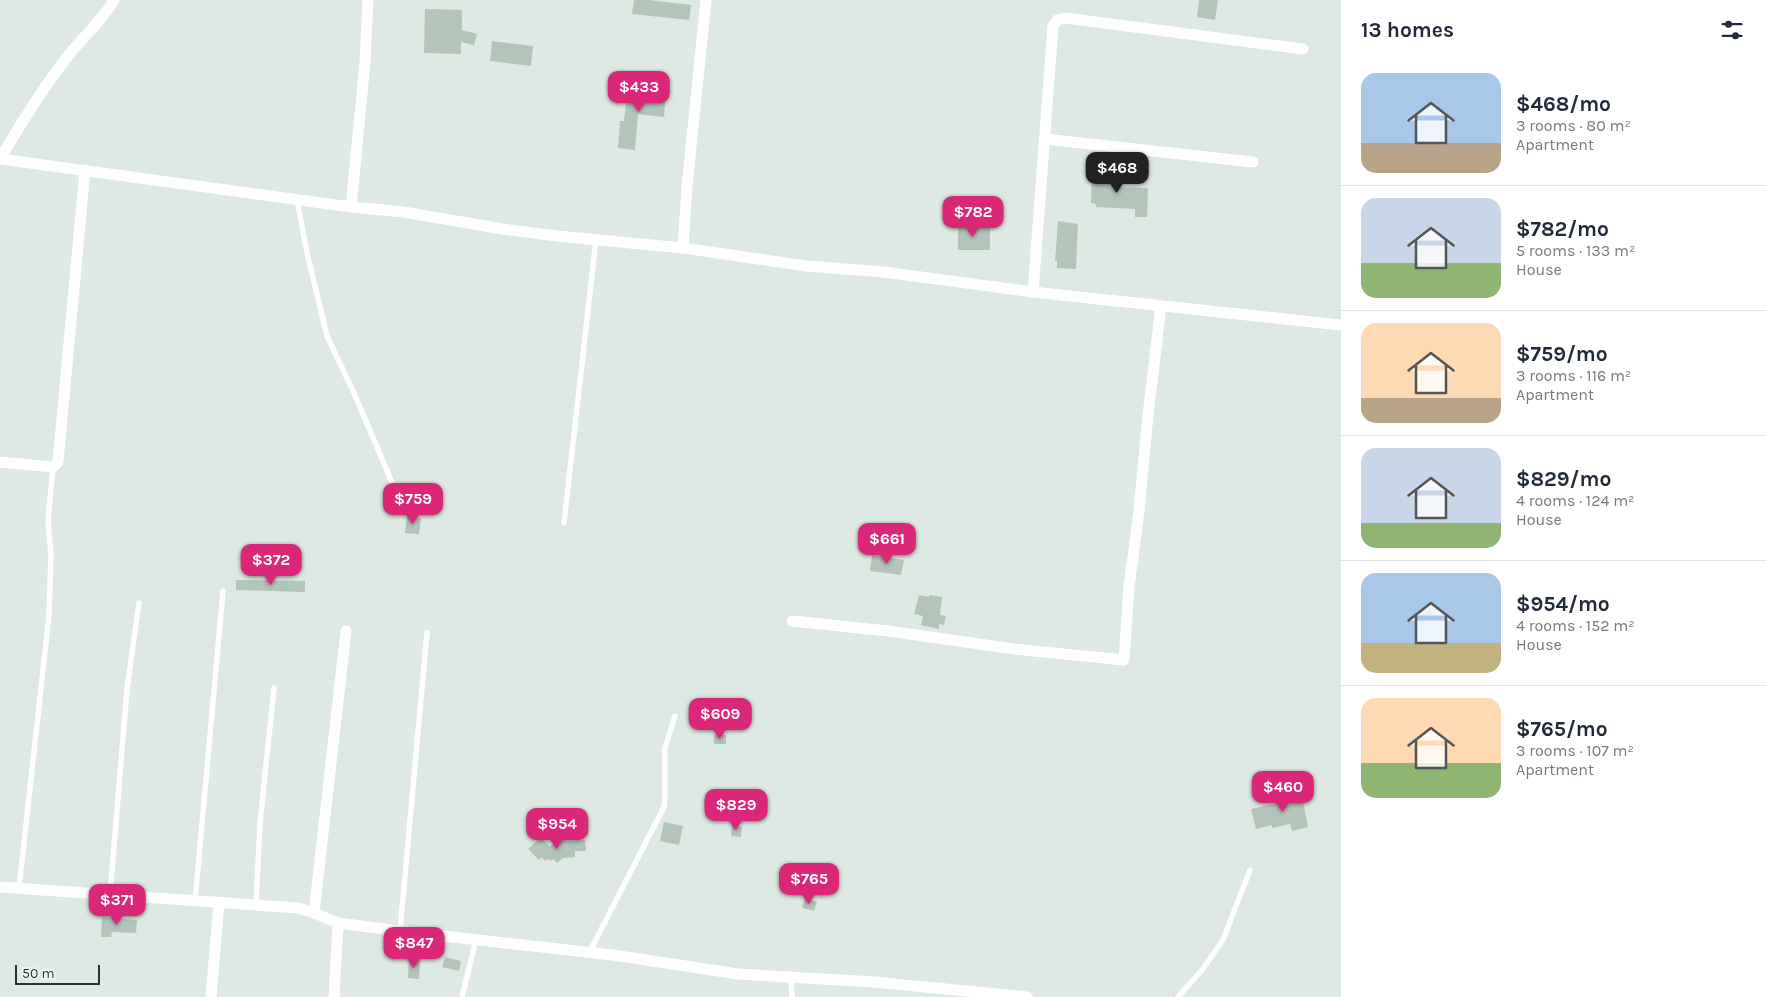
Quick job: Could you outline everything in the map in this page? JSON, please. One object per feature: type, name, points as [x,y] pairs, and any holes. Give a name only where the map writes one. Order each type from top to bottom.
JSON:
[{"type":"street","points":[[114,0],[106,14],[69,54],[37,96],[0,159],[404,212],[502,229],[683,248],[806,266],[884,272],[1033,292],[1341,325]]},
{"type":"street","points":[[351,206],[365,62],[368,0]]},
{"type":"street","points":[[683,248],[687,187],[706,0]]},
{"type":"street","points":[[1033,292],[1053,26],[1057,20],[1065,18],[1303,49]]},
{"type":"street","points":[[1044,139],[1253,162]]},
{"type":"street","points":[[0,462],[53,466],[58,462],[85,170]]},
{"type":"street","points":[[792,621],[888,631],[1014,649],[1124,660],[1129,588],[1161,306]]},
{"type":"street","points":[[314,912],[346,631]]},
{"type":"street","points":[[0,887],[298,908],[314,912],[338,923],[620,956],[738,974],[902,984],[1027,997]]},
{"type":"street","points":[[211,997],[219,903]]},
{"type":"street","points":[[334,997],[338,923]]},
{"type":"lane","points":[[296,199],[327,336],[399,499]]},
{"type":"lane","points":[[564,523],[596,239]]},
{"type":"lane","points":[[19,888],[49,615],[51,555],[48,520],[53,466]]},
{"type":"lane","points":[[195,901],[223,591]]},
{"type":"lane","points":[[110,895],[127,689],[139,603]]},
{"type":"lane","points":[[400,931],[427,633]]},
{"type":"lane","points":[[256,905],[260,823],[274,688]]},
{"type":"lane","points":[[589,953],[664,806],[666,796],[666,748],[675,716]]},
{"type":"lane","points":[[1178,997],[1202,970],[1223,940],[1250,870]]},
{"type":"lane","points":[[462,997],[476,940]]},
{"type":"lane","points":[[791,976],[792,997]]},
{"type":"building","points":[[634,0],[691,5],[689,20],[632,14]]},
{"type":"building","points":[[1199,0],[1218,0],[1215,20],[1197,17]]},
{"type":"building","points":[[425,9],[462,10],[462,30],[477,34],[474,45],[461,42],[461,54],[424,53]]},
{"type":"building","points":[[492,41],[533,46],[531,66],[490,61]]},
{"type":"building","points":[[628,87],[666,91],[664,117],[638,114],[635,150],[618,148],[620,121],[624,121]]},
{"type":"building","points":[[1092,169],[1115,170],[1114,187],[1148,188],[1147,217],[1135,217],[1135,209],[1096,207],[1096,204],[1091,203]]},
{"type":"building","points":[[952,200],[964,200],[964,216],[952,216]]},
{"type":"building","points":[[1058,221],[1078,224],[1076,269],[1057,268],[1057,261],[1055,261]]},
{"type":"building","points":[[958,223],[971,223],[971,227],[990,227],[990,250],[958,250]]},
{"type":"building","points":[[407,516],[421,518],[419,534],[405,533]]},
{"type":"building","points":[[872,555],[904,560],[901,575],[870,571]]},
{"type":"building","points":[[236,580],[305,581],[305,592],[236,590]]},
{"type":"building","points":[[919,595],[942,597],[940,615],[946,616],[944,625],[939,624],[939,629],[921,625],[923,616],[914,614]]},
{"type":"building","points":[[714,735],[726,735],[726,744],[714,744]]},
{"type":"building","points":[[1298,788],[1302,797],[1308,827],[1292,831],[1290,824],[1272,828],[1272,825],[1256,829],[1251,809],[1286,801],[1284,792]]},
{"type":"building","points":[[664,822],[683,826],[679,845],[660,841]]},
{"type":"building","points":[[732,825],[742,827],[741,837],[731,836]]},
{"type":"building","points":[[541,837],[550,847],[557,841],[559,843],[564,838],[567,841],[585,840],[586,851],[575,851],[575,857],[563,858],[557,863],[553,859],[545,861],[542,857],[539,860],[528,849]]},
{"type":"building","points":[[805,898],[817,902],[814,911],[802,908]]},
{"type":"building","points":[[102,917],[137,920],[136,933],[112,932],[111,937],[101,937]]},
{"type":"building","points":[[445,957],[461,961],[459,971],[442,967]]},
{"type":"building","points":[[409,959],[420,960],[419,979],[408,978]]}]
